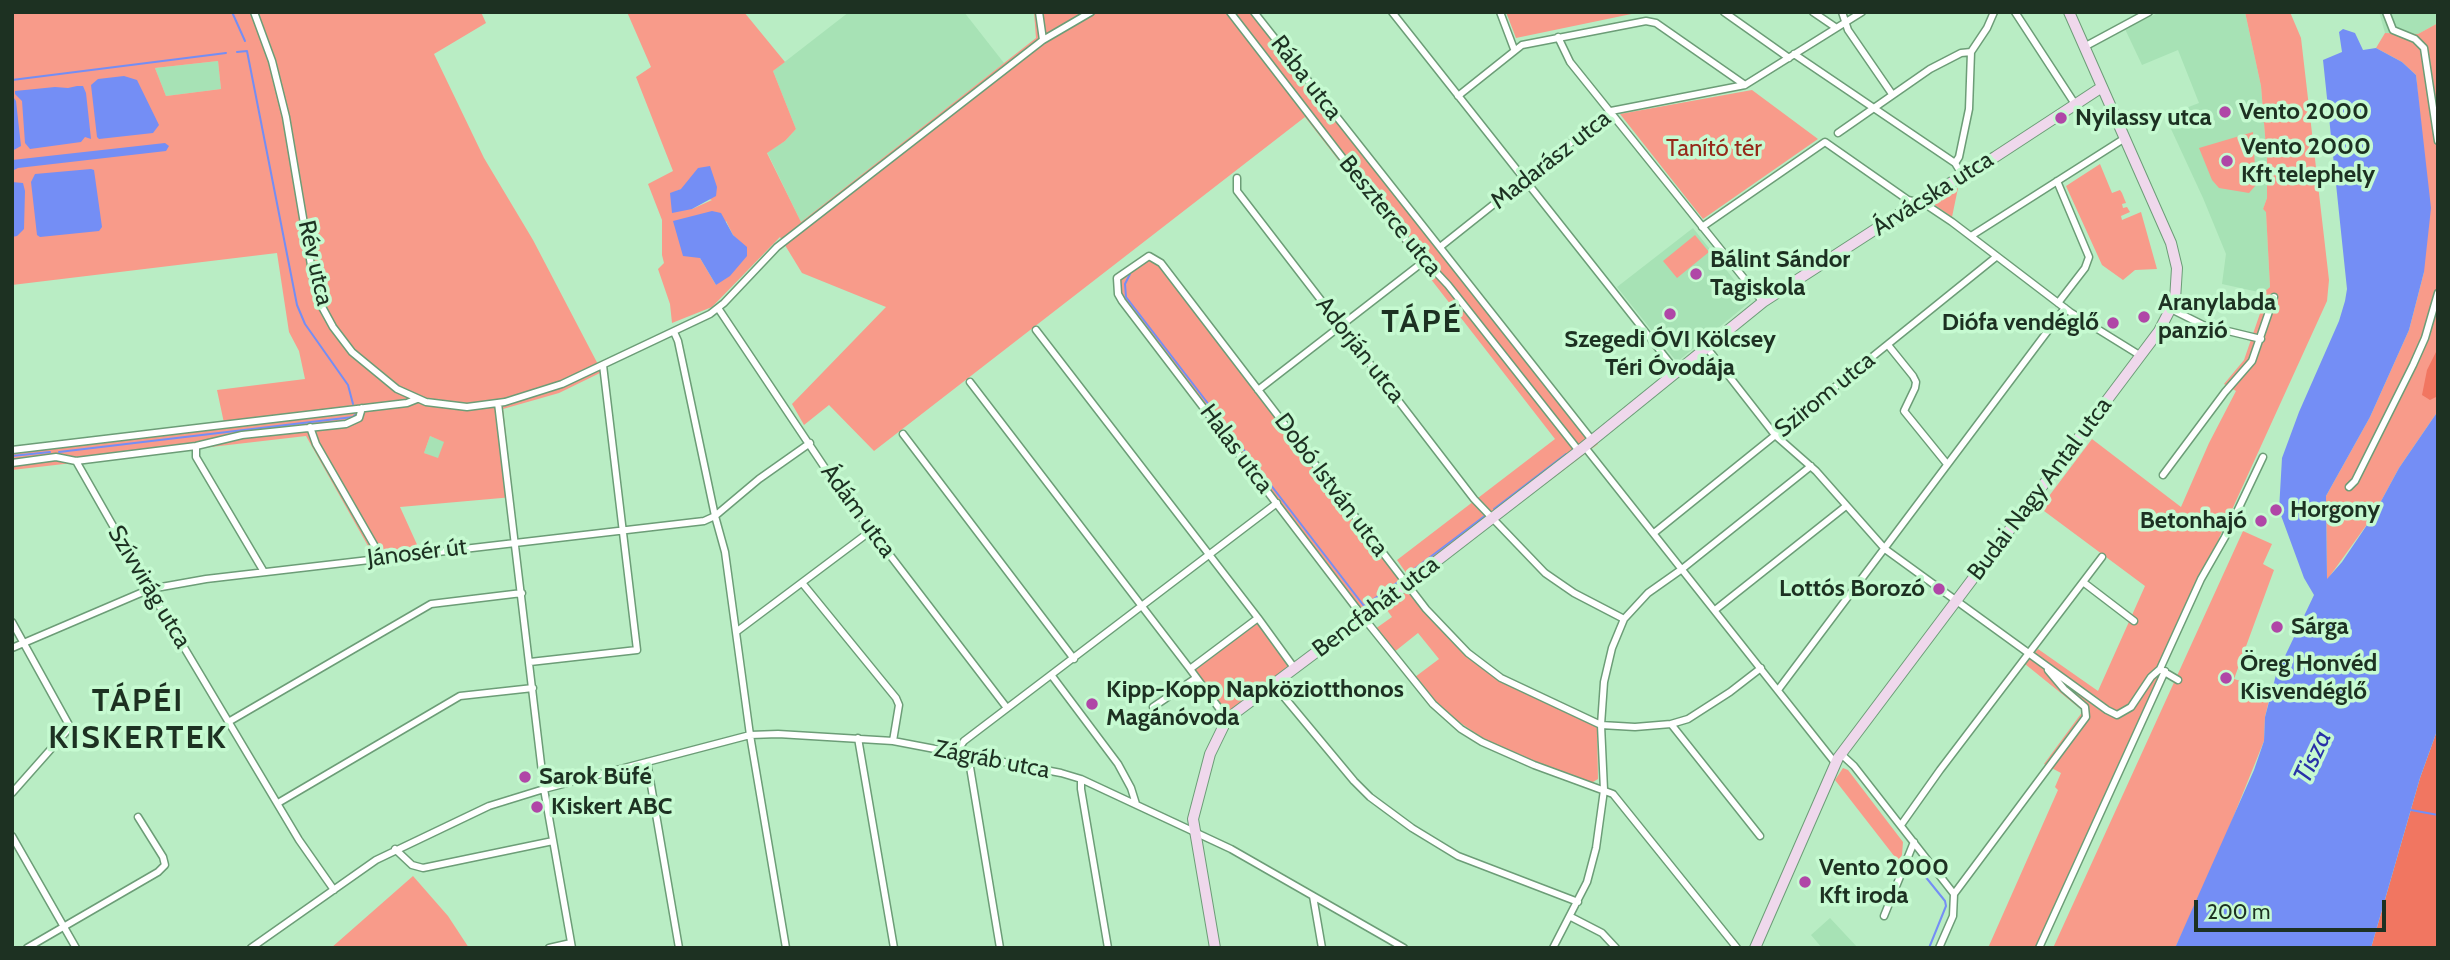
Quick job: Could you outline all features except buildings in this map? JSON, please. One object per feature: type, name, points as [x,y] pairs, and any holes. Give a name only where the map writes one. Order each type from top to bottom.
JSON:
[{"type":"street","name":"Rév utca","points":[[254,12],[280,87],[314,284],[321,304],[333,327],[352,352],[384,381],[417,399],[457,407],[498,403],[555,386],[674,332],[718,308],[777,247],[1043,40],[1091,12]]},
{"type":"street","points":[[1039,12],[1043,40]]},
{"type":"street","name":"Beszterce utca","points":[[1230,12],[1423,262],[1448,285],[1585,446]]},
{"type":"street","name":"Rába utca","points":[[1255,12],[1440,247],[1585,446]]},
{"type":"street","points":[[1392,12],[1677,372]]},
{"type":"street","points":[[1500,12],[1514,49]]},
{"type":"street","points":[[1652,21],[1653,12]]},
{"type":"street","points":[[1724,12],[1955,163],[1963,176]]},
{"type":"street","points":[[1813,12],[1835,27]]},
{"type":"street","points":[[1842,12],[1848,30],[1892,94]]},
{"type":"street","name":"Madarász utca","points":[[1440,247],[1611,111],[1745,85],[1862,12]]},
{"type":"street","points":[[1955,163],[1959,157],[1969,110],[1971,52],[1994,12]]},
{"type":"street","points":[[2015,12],[2075,104]]},
{"type":"street","name":"Budai Nagy Antal utca","points":[[1755,948],[1842,754],[2141,356],[2171,309],[2177,276],[2174,252],[2069,12]]},
{"type":"street","points":[[2386,12],[2393,30],[2415,39],[2424,48],[2438,141]]},
{"type":"street","points":[[2084,47],[2146,13]]},
{"type":"street","points":[[1458,96],[1522,45],[1652,21],[1745,85]]},
{"type":"street","points":[[1558,37],[1570,62],[1763,302]]},
{"type":"street","points":[[1838,133],[1930,69],[1961,53],[1971,52]]},
{"type":"street","name":"Árvácska utca","points":[[1677,372],[1763,302],[2102,87]]},
{"type":"street","points":[[1971,236],[2125,138]]},
{"type":"street","points":[[1702,227],[1825,142],[1916,203],[1924,204],[1971,236],[2057,303],[2141,356]]},
{"type":"street","name":"Adorján utca","points":[[1237,178],[1237,191],[1474,499],[1545,573],[1574,593],[1624,618]]},
{"type":"street","points":[[2057,181],[2089,257],[2085,268],[2057,303]]},
{"type":"street","name":"Halas utca","points":[[1149,256],[1117,278],[1118,294],[1122,301],[1363,617],[1433,704],[1461,729],[1515,758],[1604,790]]},
{"type":"street","name":"Dobó István utca","points":[[1149,256],[1161,263],[1448,634],[1501,678],[1601,725],[1635,727],[1671,724],[1688,719],[1760,668]]},
{"type":"street","name":"Szirom utca","points":[[1654,533],[1996,257]]},
{"type":"street","points":[[1258,390],[1423,262]]},
{"type":"street","points":[[2349,487],[2355,481],[2413,365],[2425,338],[2438,293]]},
{"type":"street","points":[[2163,475],[2225,392],[2252,361],[2274,297]]},
{"type":"street","name":"Ádám utca","points":[[718,308],[837,486],[1007,708]]},
{"type":"street","points":[[1778,690],[2065,308]]},
{"type":"street","points":[[2171,309],[2203,325],[2261,339]]},
{"type":"street","points":[[1036,330],[1295,669]]},
{"type":"street","points":[[674,332],[725,552],[750,735],[786,948]]},
{"type":"street","points":[[1888,345],[1916,382],[1916,388],[1904,411],[1947,464]]},
{"type":"street","points":[[1707,348],[1775,435],[1811,466],[1885,549],[2107,710],[2121,714],[2130,707],[2151,677],[2162,670]]},
{"type":"street","points":[[530,662],[637,650],[603,365]]},
{"type":"street","name":"Bencfahát utca","points":[[1215,948],[1193,819],[1207,765],[1218,734],[1227,719],[1492,519],[1677,372]]},
{"type":"street","points":[[970,382],[1227,719]]},
{"type":"street","points":[[12,450],[407,403],[417,399]]},
{"type":"street","points":[[498,403],[544,789],[571,945],[549,948]]},
{"type":"street","points":[[12,463],[56,457],[76,461],[196,446],[242,435],[354,422],[362,413],[362,408]]},
{"type":"street","points":[[310,427],[316,444],[381,557]]},
{"type":"street","points":[[903,434],[1074,659]]},
{"type":"street","name":"Jánosér út","points":[[12,648],[150,589],[381,557],[704,521],[715,516],[759,479],[810,443]]},
{"type":"street","points":[[55,446],[56,457]]},
{"type":"street","points":[[196,446],[196,457],[264,572]]},
{"type":"street","points":[[1585,446],[1836,764]]},
{"type":"street","points":[[2039,948],[2200,579],[2225,537],[2263,457]]},
{"type":"street","name":"Szívvirág utca","points":[[76,461],[299,840],[334,890]]},
{"type":"street","points":[[1553,948],[1587,882],[1596,848],[1604,790],[1601,725],[1607,666],[1624,618],[1647,593],[1682,569],[1811,466]]},
{"type":"street","points":[[956,752],[964,741],[1278,503]]},
{"type":"street","points":[[1715,610],[1846,506]]},
{"type":"street","points":[[736,632],[872,530]]},
{"type":"street","points":[[1901,825],[2102,557]]},
{"type":"street","points":[[2083,582],[2134,621]]},
{"type":"street","points":[[803,584],[899,705],[892,741]]},
{"type":"street","points":[[230,721],[432,604],[522,593]]},
{"type":"street","points":[[1189,669],[1258,618]]},
{"type":"street","points":[[12,622],[69,725],[66,732],[12,793]]},
{"type":"street","points":[[1939,948],[1953,916],[1954,894],[2087,714],[2085,707],[2045,666]]},
{"type":"street","points":[[2162,670],[2178,680]]},
{"type":"street","points":[[1052,676],[1118,764],[1136,804]]},
{"type":"street","points":[[1153,707],[1196,678]]},
{"type":"street","points":[[1274,685],[1354,781],[1370,797],[1412,828],[1458,856],[1578,902]]},
{"type":"street","points":[[278,803],[460,696],[533,688]]},
{"type":"street","points":[[1671,724],[1760,836]]},
{"type":"street","name":"Zágráb utca","points":[[251,948],[395,849],[489,806],[750,735],[778,734],[892,741],[1081,779],[1231,849],[1404,948]]},
{"type":"street","points":[[858,738],[894,948]]},
{"type":"street","points":[[1842,754],[1954,894]]},
{"type":"street","points":[[968,755],[1000,948]]},
{"type":"street","points":[[647,762],[680,948]]},
{"type":"street","points":[[1081,779],[1108,948]]},
{"type":"street","points":[[1604,790],[1613,794],[1737,948]]},
{"type":"street","points":[[27,948],[158,872],[165,865],[163,857],[138,817]]},
{"type":"street","points":[[12,836],[76,948]]},
{"type":"street","points":[[395,849],[412,865],[423,868],[553,841]]},
{"type":"street","points":[[1884,916],[1914,842]]},
{"type":"street","points":[[1313,896],[1322,948]]},
{"type":"street","points":[[1570,917],[1602,933],[1616,948]]},
{"type":"shaded area","points":[[849,12],[964,12],[1004,63],[801,222],[767,152],[785,141],[796,129],[773,71]]},
{"type":"shaded area","points":[[2160,12],[2245,12],[2261,86],[2267,160],[2267,198],[2263,209],[2266,211],[2270,287],[2263,293],[2222,284],[2226,254],[2165,116],[2199,103],[2178,50],[2142,65],[2125,29]]},
{"type":"shaded area","points":[[2379,12],[2438,12],[2438,23],[2418,34],[2385,33]]},
{"type":"shaded area","points":[[218,61],[221,89],[166,96],[155,68]]},
{"type":"shaded area","points":[[1693,228],[1751,301],[1677,362],[1617,287]]},
{"type":"shaded area","points":[[2438,348],[2438,396],[2430,400],[2422,395],[2427,370]]},
{"type":"shaded area","points":[[430,436],[445,442],[438,459],[424,453]]},
{"type":"shaded area","points":[[2438,728],[2438,948],[2371,948],[2420,778]]},
{"type":"shaded area","points":[[1830,918],[1858,948],[1822,948],[1811,935]]},
{"type":"green space","points":[[12,12],[481,12],[486,23],[434,54],[484,158],[533,240],[602,372],[559,393],[503,409],[513,497],[400,507],[424,560],[377,562],[306,436],[12,470],[12,446],[224,423],[217,390],[305,379],[299,351],[289,332],[277,253],[12,285]],"holes":[[[218,61],[221,89],[166,96],[155,68]],[[430,436],[444,442],[438,458],[424,453]]]},
{"type":"green space","points":[[627,12],[744,12],[785,62],[773,71],[796,129],[785,141],[767,153],[801,222],[1036,38],[1034,12],[1258,12],[1598,444],[1414,584],[1397,560],[1555,439],[1305,117],[874,451],[829,405],[804,425],[792,404],[886,307],[802,273],[780,237],[712,307],[672,323],[670,304],[658,269],[664,263],[662,220],[648,184],[673,171],[636,77],[651,67]],"holes":[[[681,189],[712,200],[692,209],[670,194]],[[726,221],[739,241],[716,285],[700,258]]]},
{"type":"green space","points":[[1506,12],[1641,12],[1516,38]]},
{"type":"green space","points":[[2245,12],[2290,12],[2301,38],[2329,280],[2327,301],[2220,536],[2043,948],[1988,948],[2058,790],[2055,787],[2061,773],[2044,764],[2083,711],[2025,664],[2038,649],[2098,691],[2145,586],[2040,508],[2092,439],[2181,507],[2209,443],[2236,391],[2224,384],[2244,360],[2266,296],[2263,293],[2270,287],[2266,212],[2263,209],[2267,198],[2267,160],[2261,86]]},
{"type":"green space","points":[[2438,23],[2438,411],[2399,468],[2373,516],[2327,580],[2326,496],[2370,417],[2409,330],[2424,272],[2421,131],[2416,75],[2402,62],[2376,48],[2385,33],[2418,34]]},
{"type":"green space","name":"Tanító tér","points":[[1752,90],[1818,139],[1703,219],[1620,114]]},
{"type":"green space","points":[[2253,132],[2256,185],[2249,193],[2219,188],[2212,180],[2199,148]]},
{"type":"green space","points":[[2100,164],[2112,193],[2120,190],[2126,203],[2122,204],[2123,208],[2127,207],[2130,212],[2121,216],[2122,220],[2141,212],[2157,269],[2135,270],[2123,280],[2102,265],[2066,186]]},
{"type":"green space","points":[[1958,188],[1952,217],[1929,201]]},
{"type":"green space","points":[[1695,235],[1709,252],[1677,278],[1663,261]]},
{"type":"green space","points":[[1149,259],[1161,266],[1402,583],[1363,612],[1122,300],[1118,282]]},
{"type":"green space","points":[[2243,531],[2272,544],[2263,564],[2274,570],[2234,679],[2254,685],[2253,692],[2270,696],[2265,717],[2264,741],[2216,860],[2175,948],[2053,948]]},
{"type":"green space","points":[[1407,589],[1448,638],[1500,680],[1597,727],[1598,779],[1593,782],[1584,781],[1518,756],[1487,741],[1446,713],[1415,677],[1439,659],[1418,633],[1393,653],[1375,629],[1392,617],[1384,606]]},
{"type":"green space","points":[[1258,618],[1295,669],[1227,719],[1190,669]]},
{"type":"green space","points":[[1843,768],[1848,770],[1903,842],[1902,855],[1898,861],[1835,780]]},
{"type":"green space","points":[[413,876],[448,916],[469,948],[331,948]]},
{"type":"water","name":"Tisza","points":[[2343,29],[2355,33],[2363,50],[2376,48],[2402,62],[2416,75],[2431,208],[2424,272],[2409,330],[2370,417],[2326,496],[2327,579],[2373,516],[2399,468],[2438,411],[2438,728],[2420,778],[2371,948],[2175,948],[2254,770],[2264,741],[2265,717],[2276,675],[2314,595],[2304,578],[2279,510],[2282,458],[2339,321],[2347,289],[2323,60],[2342,52],[2339,32]]},
{"type":"water","points":[[124,76],[137,80],[159,125],[153,133],[99,139],[91,85],[98,79]]},
{"type":"water","points":[[83,86],[86,93],[91,139],[85,137],[81,142],[30,149],[25,143],[22,101],[15,91]]},
{"type":"water","points":[[12,95],[16,101],[21,146],[12,151]]},
{"type":"water","points":[[165,143],[169,146],[166,151],[18,168],[12,171],[12,160]]},
{"type":"water","points":[[710,166],[717,187],[716,196],[692,209],[672,213],[670,193],[681,189],[698,168]]},
{"type":"water","points":[[94,170],[102,227],[99,231],[40,237],[37,235],[31,182],[35,174]]},
{"type":"water","points":[[12,182],[23,183],[25,191],[24,229],[12,237]]},
{"type":"water","points":[[712,211],[721,213],[733,235],[747,247],[747,256],[730,276],[716,285],[700,258],[683,256],[673,221]]},
{"type":"waterway","points":[[232,12],[245,41]]},
{"type":"waterway","points":[[237,52],[247,51],[297,305],[305,324],[348,385],[353,404]]},
{"type":"waterway","points":[[12,80],[226,53]]},
{"type":"waterway","points":[[1130,274],[1125,284],[1126,297],[1364,606]]},
{"type":"waterway","points":[[59,452],[355,415]]},
{"type":"waterway","points":[[12,456],[50,452]]},
{"type":"waterway","points":[[1494,509],[1566,454]]},
{"type":"waterway","points":[[1409,573],[1486,515]]},
{"type":"waterway","points":[[1364,606],[1398,582]]},
{"type":"waterway","points":[[2411,810],[2438,815]]},
{"type":"waterway","points":[[1912,860],[1945,901],[1946,906],[1929,948]]},
{"type":"place","name":"Vento 2000","points":[[2225,112]]},
{"type":"place","name":"Nyilassy utca","points":[[2061,118]]},
{"type":"place","name":"Vento 2000 Kft telephely","points":[[2227,161]]},
{"type":"place","name":"Bálint Sándor Tagiskola","points":[[1696,274]]},
{"type":"place","name":"Szegedi ÓVI Kölcsey Téri Óvodája","points":[[1670,314]]},
{"type":"place","name":"Aranylabda panzió","points":[[2144,317]]},
{"type":"place","name":"Diófa vendéglő","points":[[2113,323]]},
{"type":"place","name":"Horgony","points":[[2276,510]]},
{"type":"place","name":"Betonhajó","points":[[2261,521]]},
{"type":"place","name":"Lottós Borozó","points":[[1939,589]]},
{"type":"place","name":"Sárga","points":[[2277,627]]},
{"type":"place","name":"Öreg Honvéd Kisvendéglő","points":[[2226,678]]},
{"type":"place","name":"Kipp-Kopp Napköziotthonos Magánóvoda","points":[[1092,704]]},
{"type":"place","name":"Sarok Büfé","points":[[525,777]]},
{"type":"place","name":"Kiskert ABC","points":[[537,807]]},
{"type":"place","name":"Vento 2000 Kft iroda","points":[[1805,882]]},
{"type":"district","name":"TÁPÉ","points":[[1422,323]]},
{"type":"district","name":"TÁPÉI KISKERTEK","points":[[138,720]]}]
